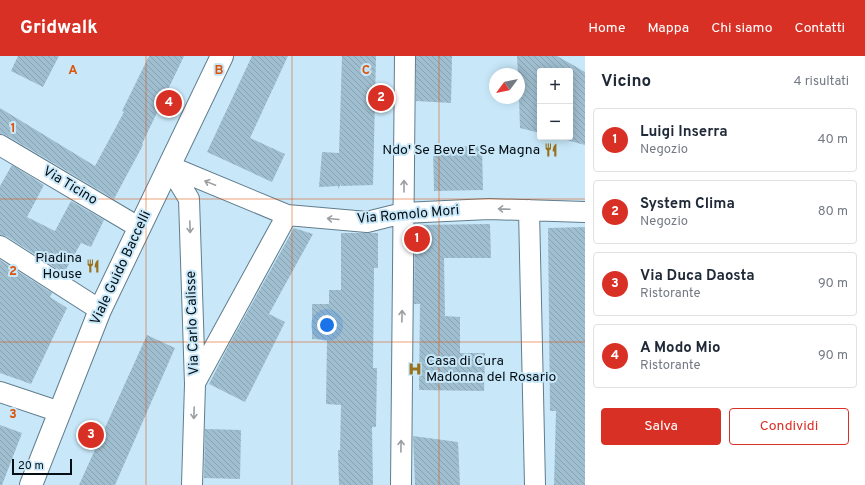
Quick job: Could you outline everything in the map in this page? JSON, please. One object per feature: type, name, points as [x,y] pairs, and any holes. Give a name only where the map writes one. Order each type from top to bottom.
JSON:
[{"type":"main road","name":"Viale Guido Baccelli","points":[[31,485],[100,310],[140,228],[218,58]]},
{"type":"street","points":[[401,485],[405,56]]},
{"type":"street","name":"Via Ticino","points":[[0,145],[140,228]]},
{"type":"street","name":"Via Romolo Mori","points":[[169,166],[287,215],[367,222],[403,213],[489,209],[585,212]]},
{"type":"street","name":"Via Carlo Calisse","points":[[169,166],[189,199],[195,384],[192,485]]},
{"type":"street","points":[[529,210],[535,485]]},
{"type":"street","points":[[195,384],[287,215]]},
{"type":"street","points":[[0,246],[100,310]]},
{"type":"street","points":[[0,392],[60,412]]},
{"type":"building","points":[[18,56],[59,56],[43,87],[11,71]]},
{"type":"building","points":[[149,56],[184,56],[142,144],[143,145],[114,199],[6,135],[0,134],[0,108],[95,166],[124,112],[122,111]]},
{"type":"building","points":[[252,56],[288,56],[250,138],[285,154],[272,182],[207,152]]},
{"type":"building","points":[[342,56],[376,56],[373,185],[341,186],[341,184],[338,189],[338,186],[319,187],[322,152],[339,153]]},
{"type":"building","points":[[416,56],[452,56],[451,103],[416,101]]},
{"type":"building","points":[[517,56],[557,56],[585,72],[585,145],[566,140],[573,140],[573,68],[537,68],[537,132],[520,128],[519,104],[525,104],[525,68],[518,68]]},
{"type":"building","points":[[482,146],[483,190],[434,191],[433,147]]},
{"type":"building","points":[[12,165],[44,185],[27,217],[55,231],[71,201],[104,220],[91,247],[81,243],[64,273],[6,236],[0,235],[0,186]]},
{"type":"building","points":[[490,224],[491,258],[444,258],[445,316],[460,317],[460,353],[485,353],[484,391],[419,390],[420,304],[414,304],[415,225]]},
{"type":"building","points":[[585,227],[585,485],[554,485],[556,411],[550,411],[548,228]]},
{"type":"building","points":[[294,228],[313,234],[269,314],[285,322],[245,402],[209,384]]},
{"type":"building","points":[[341,233],[378,233],[378,268],[374,268],[373,368],[377,368],[376,427],[372,427],[373,485],[339,485],[338,450],[340,450],[341,405],[326,404],[327,340],[312,339],[312,304],[329,304],[329,290],[341,290]]},
{"type":"building","points":[[0,260],[52,293],[50,297],[67,308],[31,384],[0,373]]},
{"type":"building","points":[[147,335],[175,348],[115,485],[79,485]]},
{"type":"building","points":[[0,425],[22,433],[2,485],[0,485]]},
{"type":"building","points":[[205,429],[241,430],[240,479],[204,478]]},
{"type":"building","points":[[413,436],[458,442],[460,485],[415,485]]},
{"type":"place","name":"System Clima","points":[[381,98]]},
{"type":"place","name":"A Modo Mio","points":[[169,103]]},
{"type":"place","name":"Ndo' Se Beve E Se Magna","points":[[551,150]]},
{"type":"place","name":"Luigi Inserra","points":[[417,239]]},
{"type":"place","name":"Piadina House","points":[[93,266]]},
{"type":"place","name":"Casa di Cura Madonna del Rosario","points":[[415,369]]},
{"type":"place","name":"Via Duca Daosta","points":[[91,435]]}]
